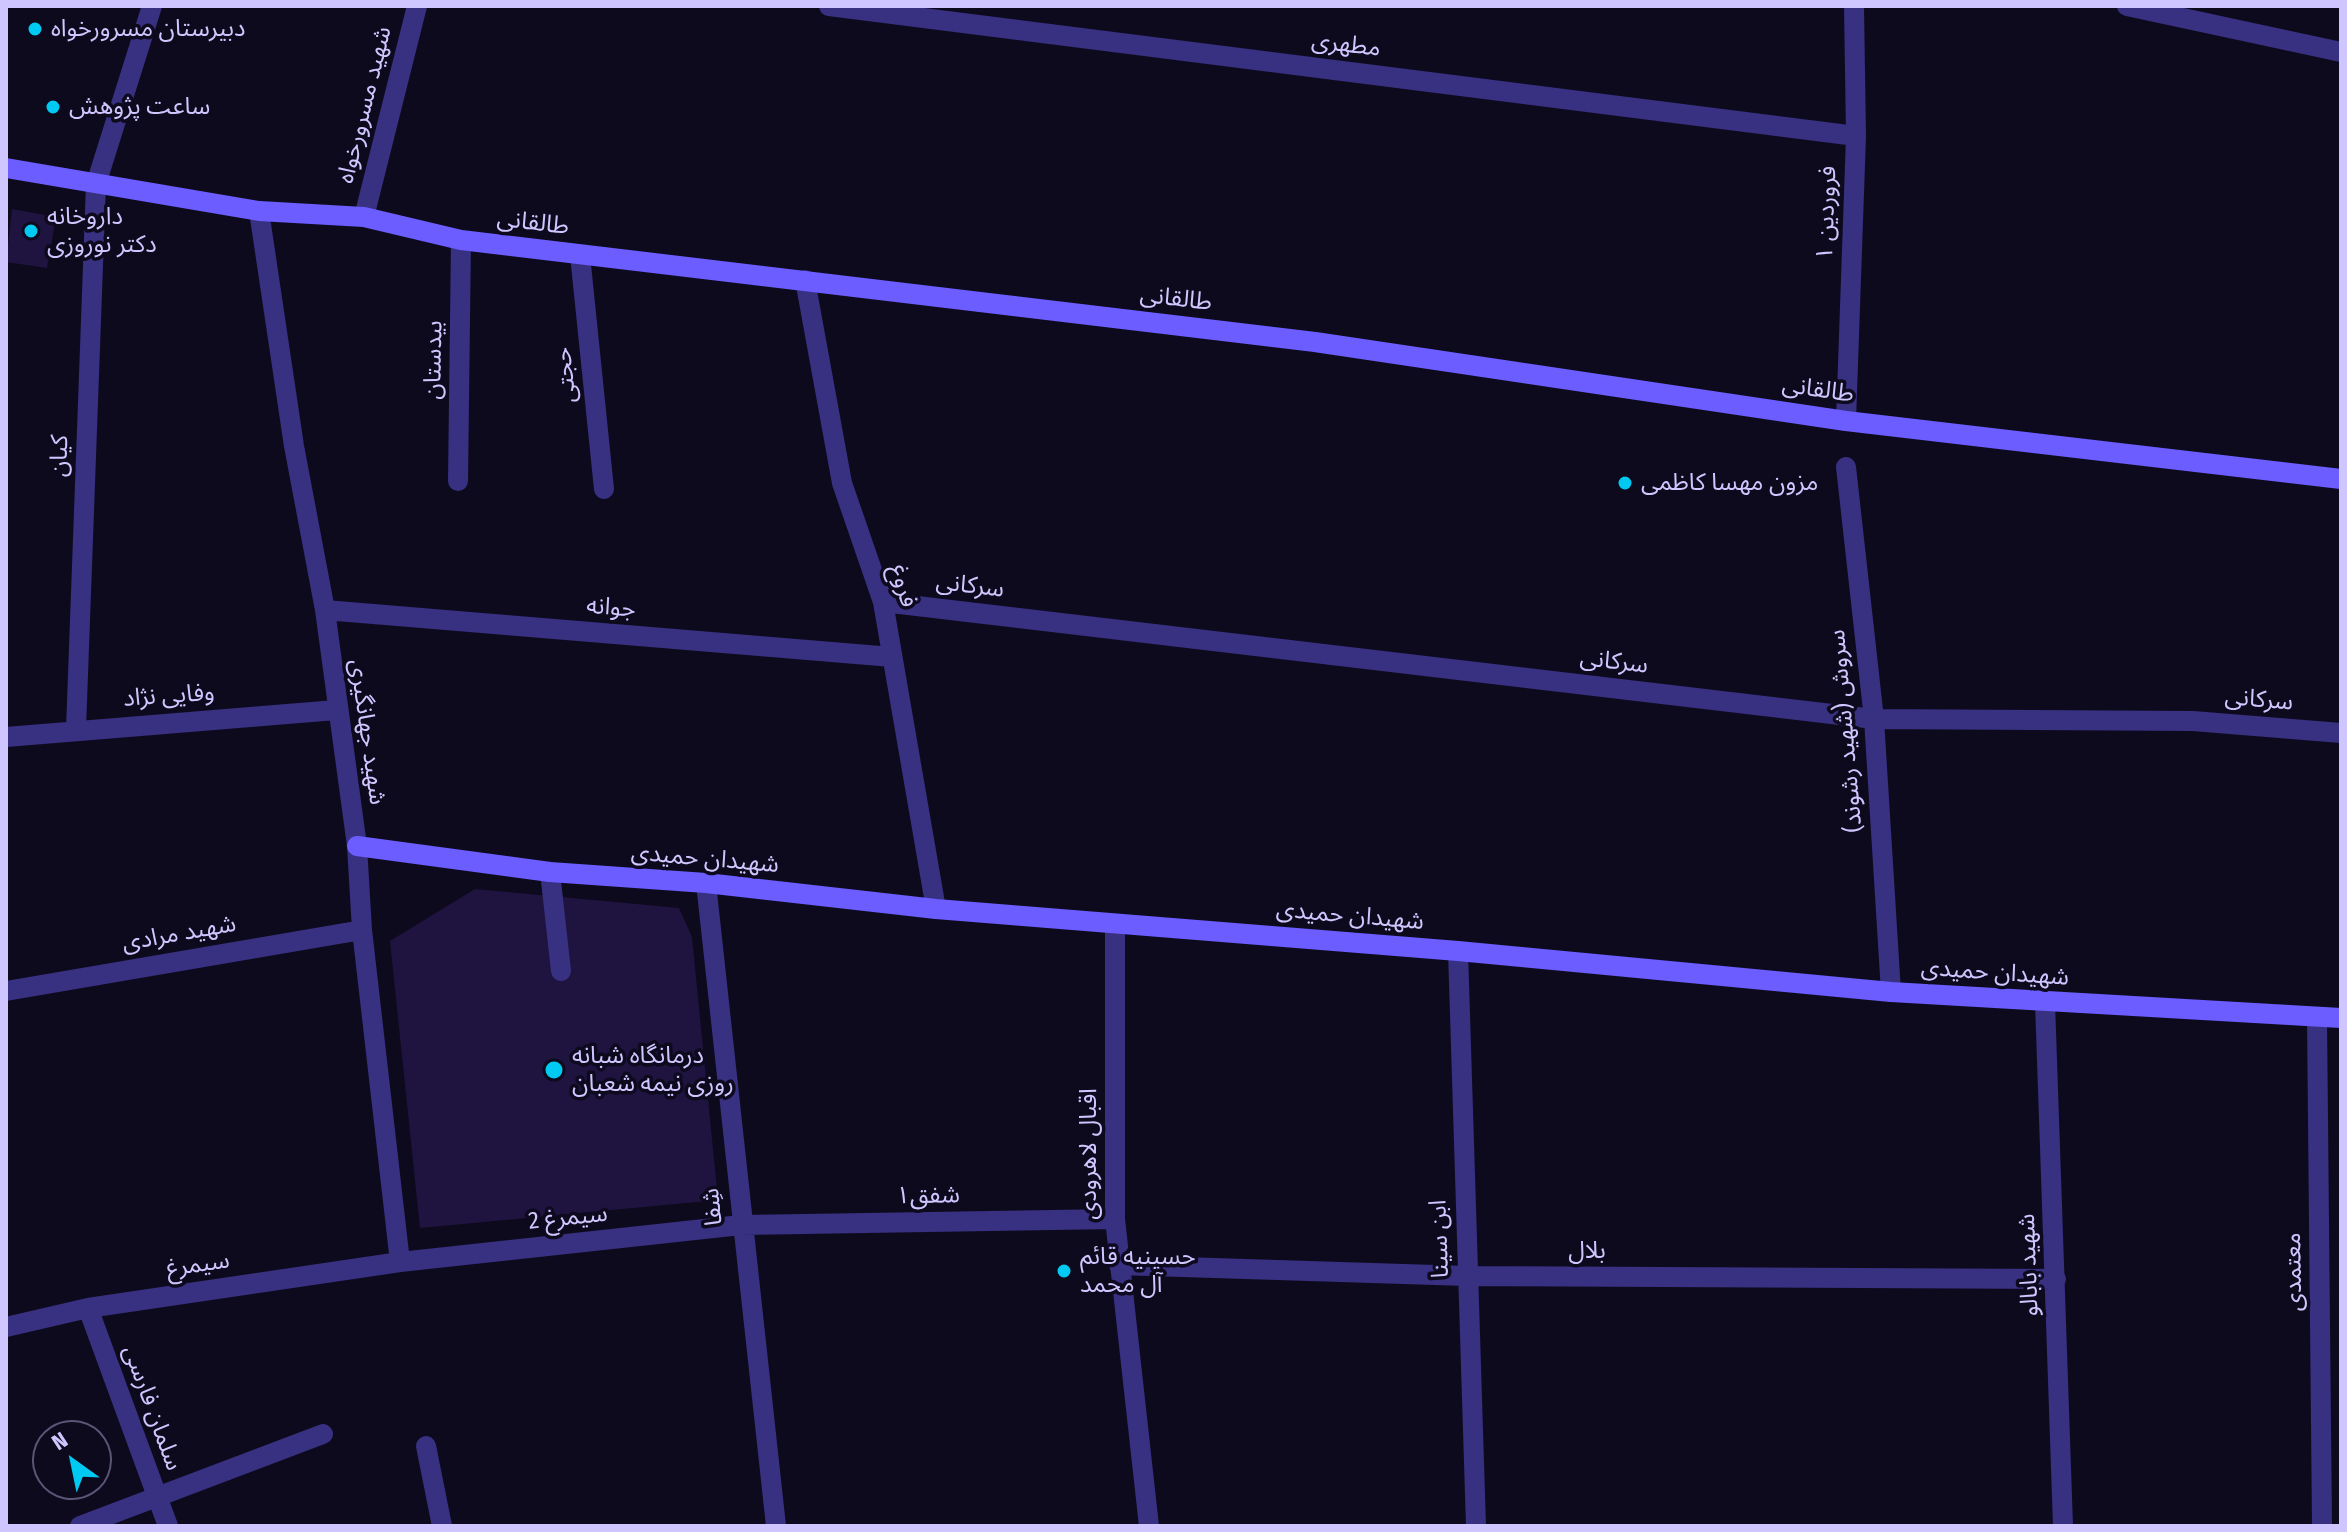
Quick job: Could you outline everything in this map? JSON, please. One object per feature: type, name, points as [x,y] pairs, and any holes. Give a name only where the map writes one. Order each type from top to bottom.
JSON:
[{"type":"street","name":"کیان","points":[[76,729],[96,184],[152,6]]},
{"type":"street","name":"شهید مسرورخواه","points":[[364,217],[417,6]]},
{"type":"street","name":"مطهری","points":[[829,6],[1856,136]]},
{"type":"street","name":"فروردین ۱","points":[[1846,421],[1856,136],[1854,6]]},
{"type":"street","points":[[2127,6],[2341,52]]},
{"type":"street","name":"طالقانی","points":[[6,168],[259,211],[364,217],[461,240],[1315,342],[1846,421],[2341,479]]},
{"type":"street","name":"شهید جهانگیری","points":[[259,211],[294,446],[325,610],[336,710],[357,846],[362,930],[400,1262]]},
{"type":"street","name":"بیدستان","points":[[458,481],[461,240]]},
{"type":"street","name":"حجتی","points":[[580,255],[604,489]]},
{"type":"street","name":"فروغ","points":[[805,280],[842,483],[883,602],[936,909]]},
{"type":"street","name":"سروش (شهید رشوند)","points":[[1846,467],[1874,719],[1891,992]]},
{"type":"street","name":"سرکانی","points":[[883,602],[1874,719],[2193,721],[2341,733]]},
{"type":"street","name":"جوانه","points":[[325,610],[892,657]]},
{"type":"street","name":"وفایی نژاد","points":[[6,737],[336,710]]},
{"type":"street","name":"شهیدان حمیدی","points":[[357,846],[550,872],[706,883],[936,909],[1458,951],[1891,992],[2341,1018]]},
{"type":"street","points":[[550,872],[561,971]]},
{"type":"street","name":"شِفا","points":[[706,883],[776,1526]]},
{"type":"street","name":"اقبال لاهرودی","points":[[1115,924],[1115,1219],[1149,1526]]},
{"type":"street","name":"شهید مرادی","points":[[6,991],[362,930]]},
{"type":"street","name":"ابن سینا","points":[[1458,951],[1476,1526]]},
{"type":"street","name":"شهید بابالو","points":[[2045,1002],[2063,1526]]},
{"type":"street","name":"معتمدی","points":[[2317,1018],[2322,1526]]},
{"type":"street","name":"۱شفق","points":[[741,1225],[1115,1219]]},
{"type":"street","name":"سیمرغ 2","points":[[400,1262],[741,1225]]},
{"type":"street","name":"سیمرغ","points":[[6,1327],[88,1308],[400,1262]]},
{"type":"street","name":"بلال","points":[[1119,1265],[1467,1276],[2056,1279]]},
{"type":"street","name":"سلمان فارسی","points":[[88,1308],[168,1526]]},
{"type":"street","points":[[80,1526],[323,1434]]},
{"type":"street","points":[[426,1446],[442,1526]]},
{"type":"building","name":"داروخانه دکتر نوروزی","points":[[12,209],[56,217],[47,268],[6,262]]},
{"type":"building","name":"درمانگاه شبانه روزی نیمه شعبان","points":[[475,889],[679,908],[692,937],[718,1200],[420,1228],[390,941]]},
{"type":"place","name":"دبیرستان مسرورخواه","points":[[35,29]]},
{"type":"place","name":"ساعت پژوهش","points":[[53,107]]},
{"type":"place","name":"داروخانه دکتر نوروزی","points":[[31,231]]},
{"type":"place","name":"مزون مهسا کاظمی","points":[[1625,483]]},
{"type":"place","name":"درمانگاه شبانه روزی نیمه شعبان","points":[[554,1070]]},
{"type":"place","name":"حسینیه قائم آل محمد","points":[[1064,1271]]}]
